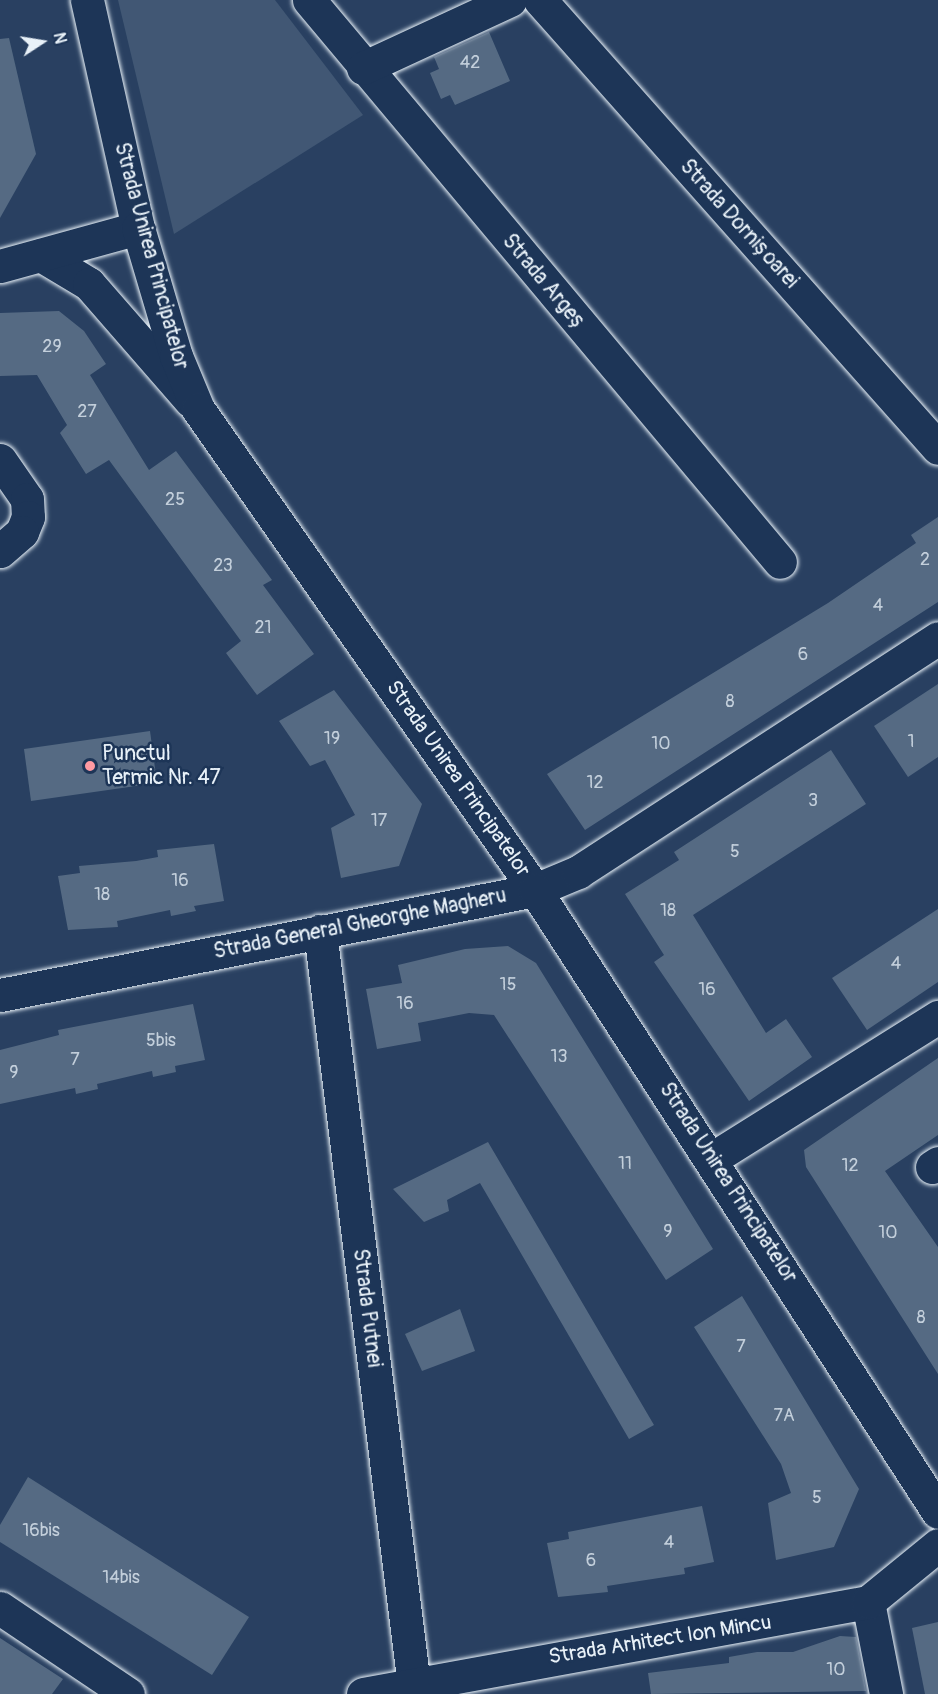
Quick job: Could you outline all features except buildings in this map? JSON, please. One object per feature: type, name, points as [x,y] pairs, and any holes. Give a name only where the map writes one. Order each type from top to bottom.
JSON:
[{"type":"street","name":"Strada Unirea Principatelor","points":[[87,0],[138,228],[176,356],[198,409],[536,890],[713,1158],[938,1512]]},
{"type":"street","name":"Strada Argeș","points":[[309,0],[363,68],[780,562]]},
{"type":"street","points":[[363,68],[510,0]]},
{"type":"street","name":"Strada Dornișoarei","points":[[540,0],[938,448]]},
{"type":"street","points":[[0,266],[138,228]]},
{"type":"street","points":[[41,255],[89,284],[198,409]]},
{"type":"street","points":[[0,460],[27,499],[28,517],[22,532],[0,551]]},
{"type":"street","name":"Strada General Gheorghe Magheru","points":[[0,995],[536,890],[578,872],[938,638]]},
{"type":"street","name":"Strada Putnei","points":[[320,931],[415,1689]]},
{"type":"street","points":[[713,1158],[938,1017]]},
{"type":"street","name":"Strada Arhitect Ion Mincu","points":[[363,1694],[415,1689],[868,1602],[938,1545]]},
{"type":"street","points":[[868,1602],[886,1694]]},
{"type":"street","points":[[0,1608],[128,1694]]},
{"type":"shaded area","points":[[118,0],[275,0],[363,115],[174,234]]},
{"type":"place","name":"Punctul Termic Nr. 47","points":[[90,766]]}]
